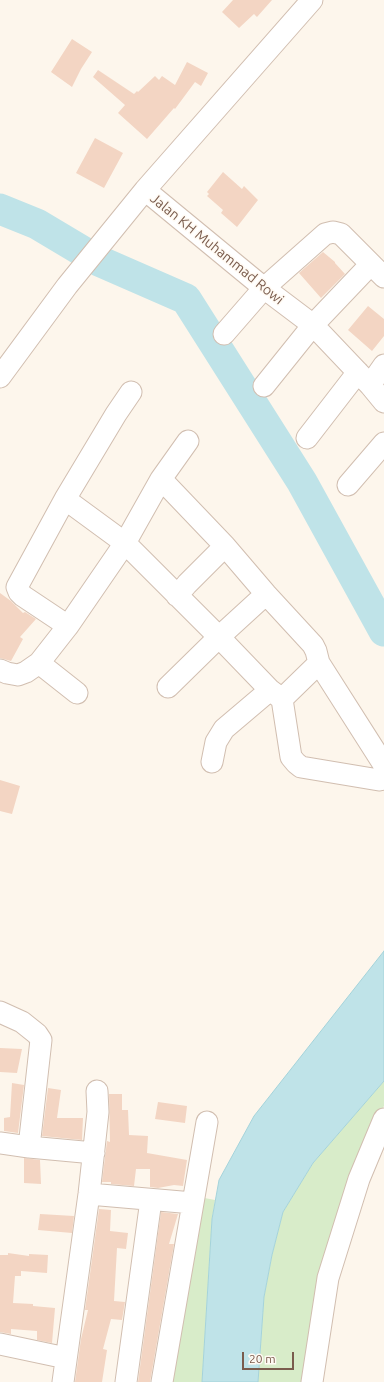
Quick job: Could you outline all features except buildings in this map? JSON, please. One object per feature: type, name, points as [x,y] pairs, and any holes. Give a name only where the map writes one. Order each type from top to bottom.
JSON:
[{"type":"street","name":"Jalan KH Muhammad Rowi","points":[[312,0],[145,190],[264,288],[313,325],[364,378],[384,402]]},
{"type":"street","points":[[0,377],[67,286],[145,190]]},
{"type":"street","points":[[224,334],[264,288],[325,234],[333,232],[341,234],[378,271],[313,325],[264,386]]},
{"type":"street","points":[[307,438],[364,378],[384,365]]},
{"type":"street","points":[[68,626],[23,596],[17,589],[65,499],[116,414],[131,392]]},
{"type":"street","points":[[2,676],[22,674],[39,663],[68,626],[125,543],[161,479],[188,441]]},
{"type":"street","points":[[348,485],[384,443]]},
{"type":"street","points":[[161,479],[225,546],[312,645],[316,651],[319,663],[384,765]]},
{"type":"street","points":[[65,499],[125,543],[276,695],[291,757],[296,764],[301,767],[379,780],[384,779]]},
{"type":"street","points":[[177,596],[225,546]]},
{"type":"street","points":[[168,687],[266,594]]},
{"type":"street","points":[[39,663],[77,693]]},
{"type":"street","points":[[212,762],[216,742],[224,729],[276,695],[319,663]]},
{"type":"street","points":[[0,1012],[22,1022],[37,1034],[41,1040],[29,1148]]},
{"type":"street","points":[[63,1382],[90,1194],[98,1112],[97,1091]]},
{"type":"street","points":[[312,1382],[328,1278],[359,1179],[384,1119]]},
{"type":"street","points":[[162,1382],[207,1122]]},
{"type":"street","points":[[0,1143],[29,1148],[94,1153]]},
{"type":"street","points":[[90,1194],[193,1203]]},
{"type":"street","points":[[126,1382],[151,1200]]},
{"type":"street","points":[[0,1344],[66,1358]]},
{"type":"green space","points":[[384,1081],[384,1106],[377,1117],[308,1382],[258,1382],[264,1297],[272,1255],[283,1212],[313,1163]]},
{"type":"green space","points":[[194,1196],[215,1200],[212,1219],[202,1382],[167,1382]]},
{"type":"water","points":[[384,951],[384,1081],[313,1163],[283,1212],[272,1255],[264,1297],[258,1382],[202,1382],[212,1219],[219,1180],[254,1116]]},
{"type":"waterway","points":[[0,209],[37,224],[99,261],[186,299],[302,482],[384,631]]}]
